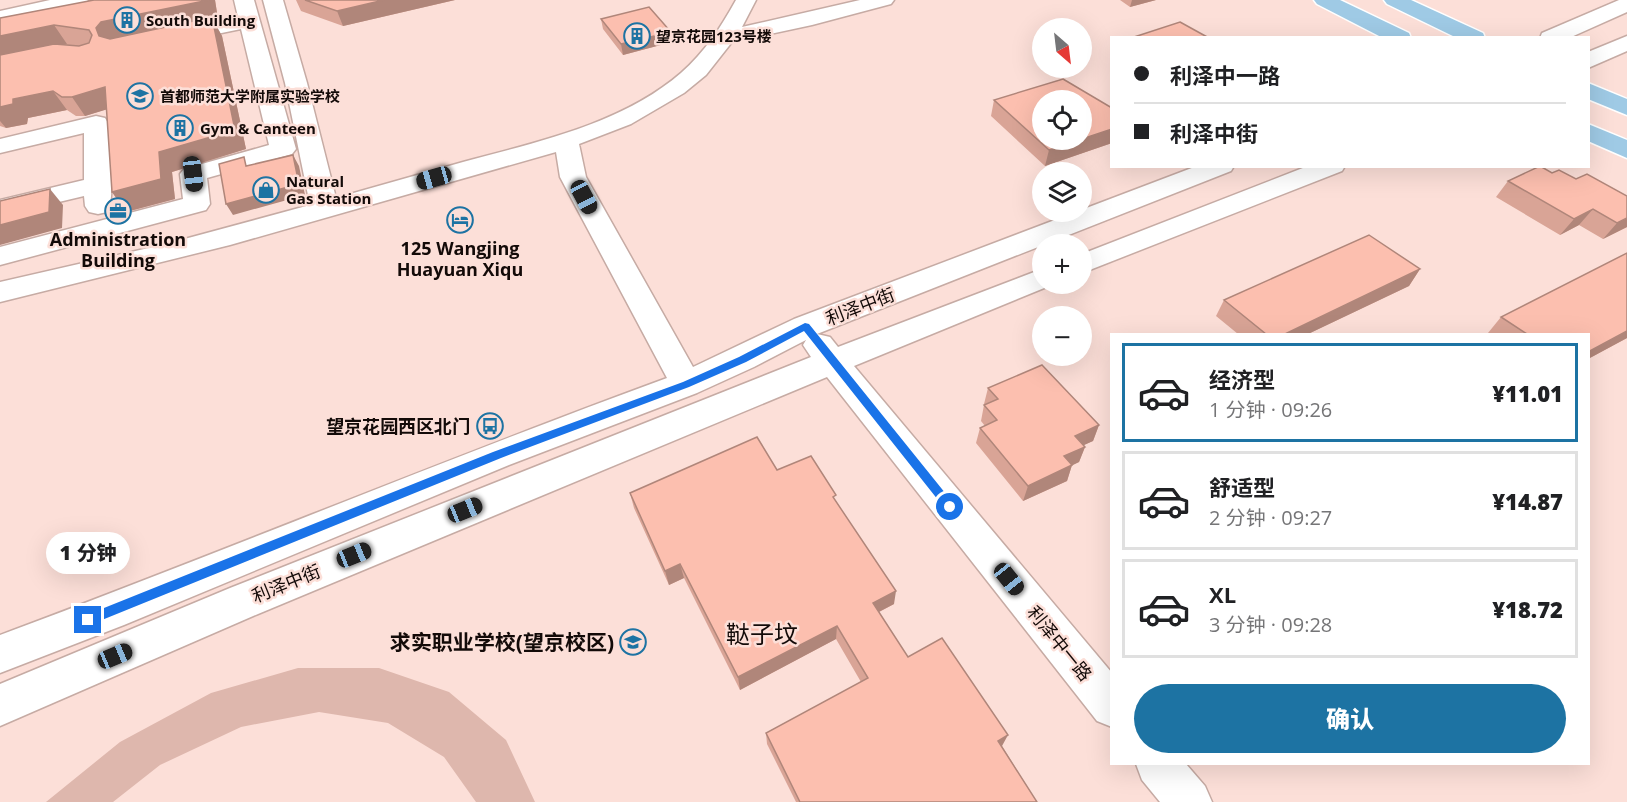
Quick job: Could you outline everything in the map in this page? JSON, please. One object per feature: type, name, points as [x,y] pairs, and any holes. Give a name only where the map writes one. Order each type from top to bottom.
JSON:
[{"type":"main road","points":[[1324,0],[1397,36]]},
{"type":"main road","points":[[1394,0],[1470,36]]},
{"type":"main road","points":[[1590,91],[1627,108]]},
{"type":"main road","points":[[1590,132],[1627,150]]},
{"type":"street","points":[[273,0],[296,83],[324,210]]},
{"type":"street","points":[[0,292],[100,271],[324,210],[566,140],[634,113],[677,88],[709,59],[725,37],[746,0]]},
{"type":"street","points":[[725,37],[812,19],[884,0]]},
{"type":"street","points":[[1555,36],[1627,4]]},
{"type":"street","points":[[0,17],[85,6]]},
{"type":"street","points":[[0,31],[85,6]]},
{"type":"street","points":[[0,208],[99,211],[197,204],[193,174],[283,149],[247,10],[150,42]]},
{"type":"street","points":[[1590,60],[1627,43]]},
{"type":"street","points":[[0,146],[96,123],[100,271]]},
{"type":"street","points":[[566,140],[573,177],[686,384]]},
{"type":"street","name":"利泽中街","points":[[0,654],[110,612],[497,455],[686,384],[805,327],[1217,168]]},
{"type":"street","points":[[1092,260],[1328,168]]},
{"type":"street","points":[[0,256],[99,211]]},
{"type":"street","name":"利泽中街","points":[[0,705],[244,601],[1032,283]]},
{"type":"street","name":"利泽中一路","points":[[805,327],[1110,704]]},
{"type":"street","points":[[1159,765],[1189,802]]},
{"type":"shaded area","points":[[298,668],[379,668],[449,692],[506,740],[535,802],[476,802],[444,757],[388,723],[319,712],[241,727],[160,765],[113,802],[46,802],[120,742],[211,693]]},
{"type":"building","points":[[94,0],[209,0],[101,22],[96,28],[99,36],[110,39],[212,17],[235,130],[159,152],[161,179],[112,192],[105,87],[72,97],[62,97],[53,91],[13,99],[13,104],[0,107],[0,55],[54,44],[79,46],[89,43],[92,35],[89,30],[54,25],[0,36],[0,18]]},
{"type":"building","points":[[305,0],[384,0],[337,11]]},
{"type":"building","points":[[649,7],[671,32],[621,44],[601,19]]},
{"type":"building","points":[[1180,22],[1205,36],[1137,36]]},
{"type":"building","points":[[1063,79],[1082,90],[1032,90],[1032,135],[994,100]]},
{"type":"building","points":[[1092,96],[1110,107],[1110,130],[1092,136]]},
{"type":"building","points":[[293,155],[299,184],[226,204],[219,164],[244,157],[246,166]]},
{"type":"building","points":[[1536,168],[1543,168],[1552,173],[1559,170],[1576,179],[1587,174],[1627,196],[1627,218],[1617,223],[1593,209],[1574,219],[1508,181]]},
{"type":"building","points":[[50,189],[49,212],[0,225],[0,201]]},
{"type":"building","points":[[1369,235],[1420,269],[1287,333],[1265,333],[1224,300]]},
{"type":"building","points":[[1627,253],[1627,331],[1590,351],[1590,333],[1525,333],[1501,317]]},
{"type":"building","points":[[1043,366],[1099,425],[1075,436],[1085,447],[1064,456],[1072,465],[1028,486],[980,428],[997,420],[984,405],[998,399],[988,388]]},
{"type":"building","points":[[757,437],[777,470],[811,456],[836,495],[833,497],[896,591],[873,603],[908,657],[942,638],[1008,735],[998,741],[1037,802],[800,802],[766,733],[868,678],[837,626],[738,677],[680,564],[665,571],[630,493]]},
{"type":"place","name":"South Building","points":[[127,20]]},
{"type":"place","name":"望京花园123号楼","points":[[637,36]]},
{"type":"place","name":"首都师范大学附属实验学校","points":[[140,96]]},
{"type":"place","name":"Gym & Canteen","points":[[180,128]]},
{"type":"place","name":"Natural Gas Station","points":[[266,190]]},
{"type":"place","name":"Administration Building","points":[[118,211]]},
{"type":"place","name":"125 Wangjing Huayuan Xiqu","points":[[460,220]]},
{"type":"place","name":"望京花园西区北门","points":[[490,426]]},
{"type":"place","name":"求实职业学校(望京校区)","points":[[633,642]]},
{"type":"district","name":"鞑子坟","points":[[762,633]]},
{"type":"route","points":[[88,620],[497,455],[686,384],[805,327],[950,507]]}]
